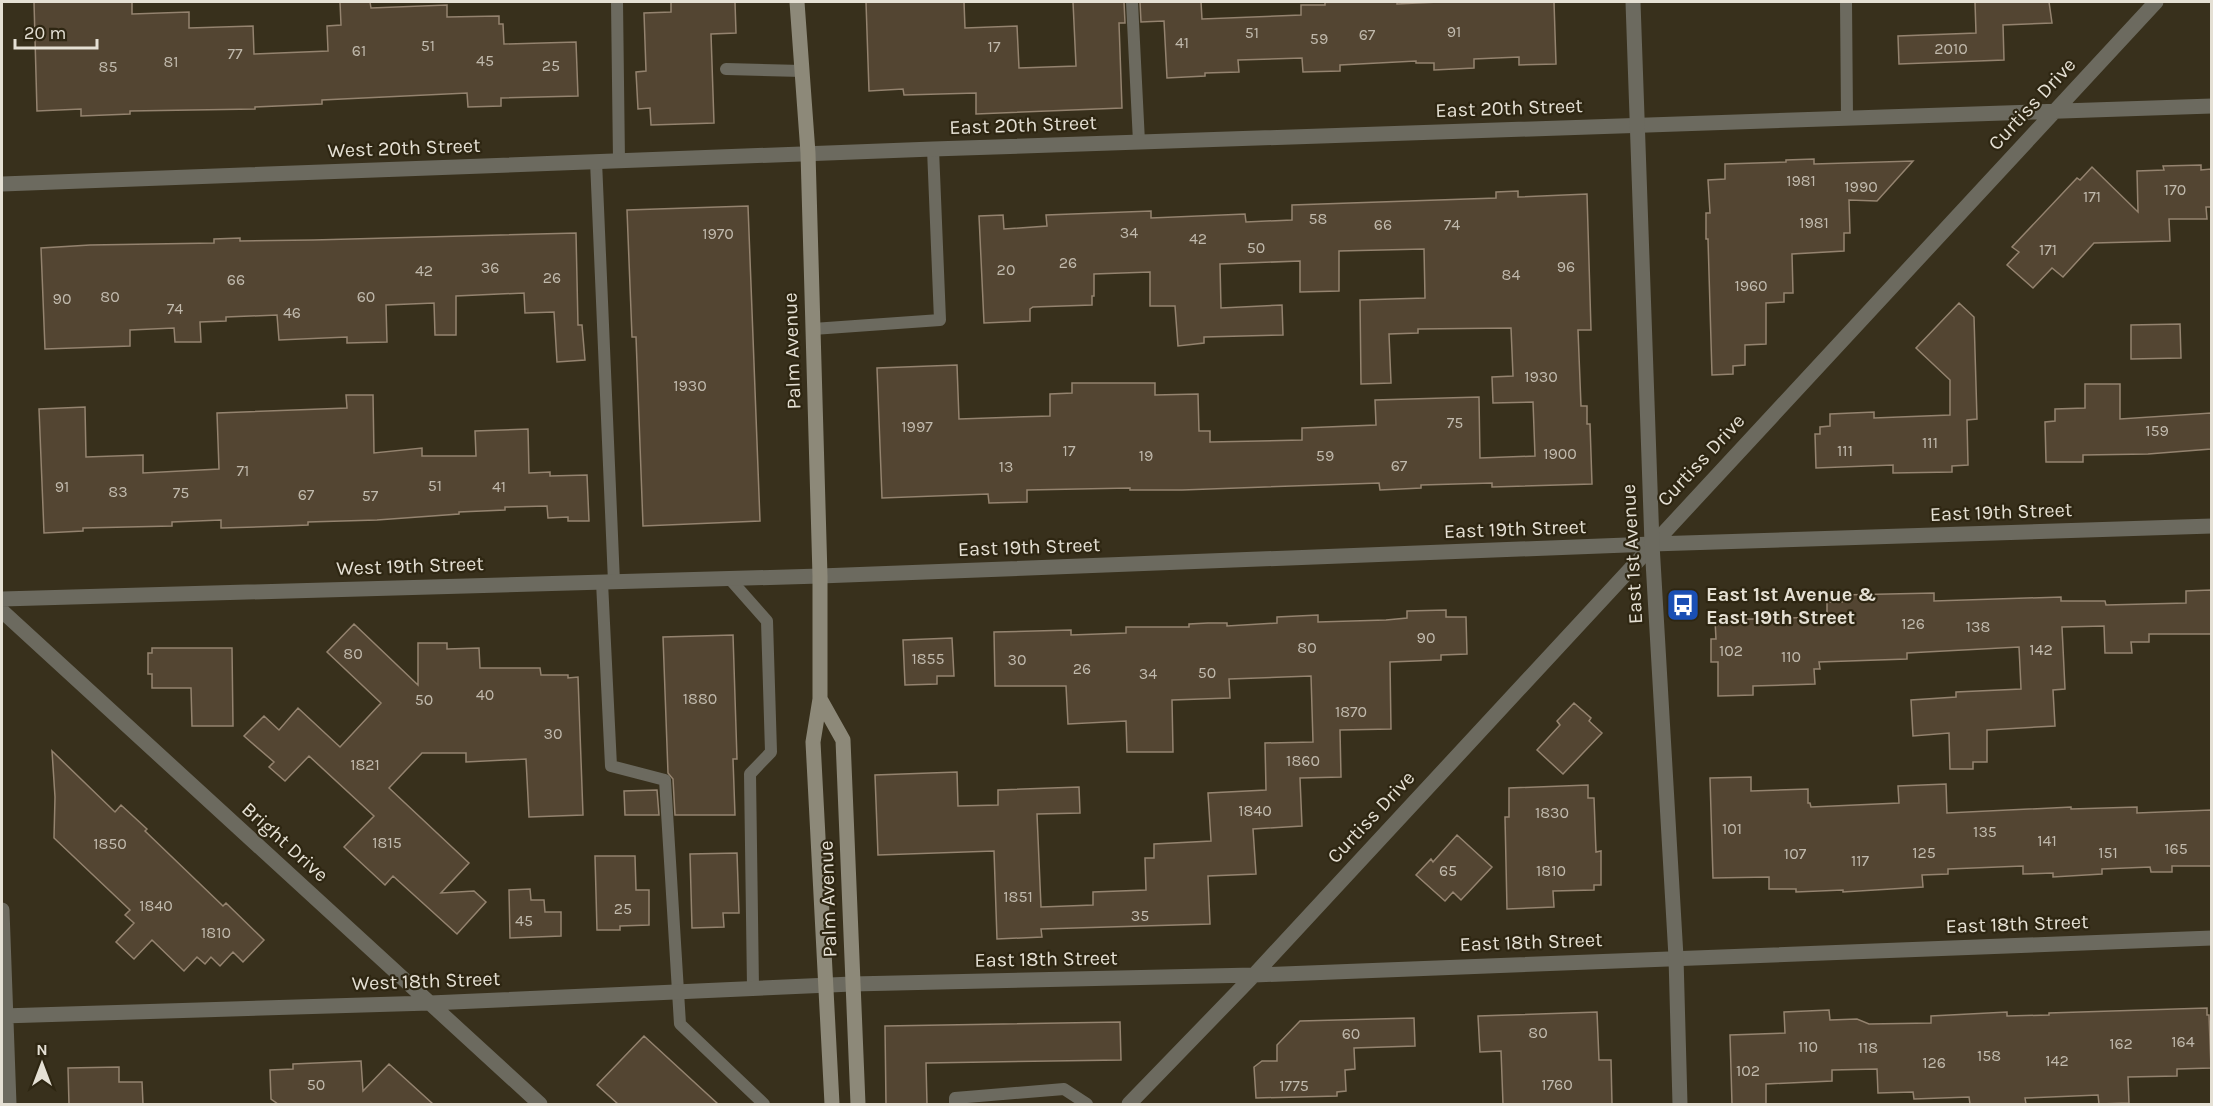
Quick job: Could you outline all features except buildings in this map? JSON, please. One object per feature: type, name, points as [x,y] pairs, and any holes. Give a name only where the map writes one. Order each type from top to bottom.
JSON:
[{"type":"main road","name":"Palm Avenue","points":[[797,2],[808,153],[820,576],[820,699],[813,742],[824,986],[832,1104]]},
{"type":"main road","name":"Palm Avenue","points":[[820,699],[843,740],[858,1104]]},
{"type":"street","name":"East 1st Avenue","points":[[1633,2],[1652,544],[1676,957],[1680,1104]]},
{"type":"street","name":"Curtiss Drive","points":[[1129,1104],[1254,975],[2156,2]]},
{"type":"street","name":"East 20th Street","points":[[808,153],[2211,106]]},
{"type":"street","name":"West 20th Street","points":[[2,184],[808,153]]},
{"type":"street","name":"East 19th Street","points":[[820,576],[1652,544],[2211,526]]},
{"type":"street","name":"West 19th Street","points":[[2,600],[820,576]]},
{"type":"street","name":"Bright Drive","points":[[2,611],[540,1104]]},
{"type":"street","points":[[2,910],[4,1016],[9,1104]]},
{"type":"street","name":"East 18th Street","points":[[852,984],[1254,975],[2211,938]]},
{"type":"street","name":"West 18th Street","points":[[4,1016],[430,1003],[852,984]]},
{"type":"lane","points":[[617,2],[619,161]]},
{"type":"lane","points":[[1132,2],[1139,142]]},
{"type":"lane","points":[[1846,2],[1847,117]]},
{"type":"lane","points":[[726,69],[802,70]]},
{"type":"lane","points":[[813,329],[940,320],[933,149]]},
{"type":"lane","points":[[596,161],[611,766],[665,780],[680,1024],[764,1104]]},
{"type":"lane","points":[[729,578],[767,621],[771,752],[750,774],[753,988]]},
{"type":"lane","points":[[956,1104],[955,1098],[1064,1089],[1087,1104]]},
{"type":"place","name":"East 1st Avenue & East 19th Street","points":[[1683,605]]}]
